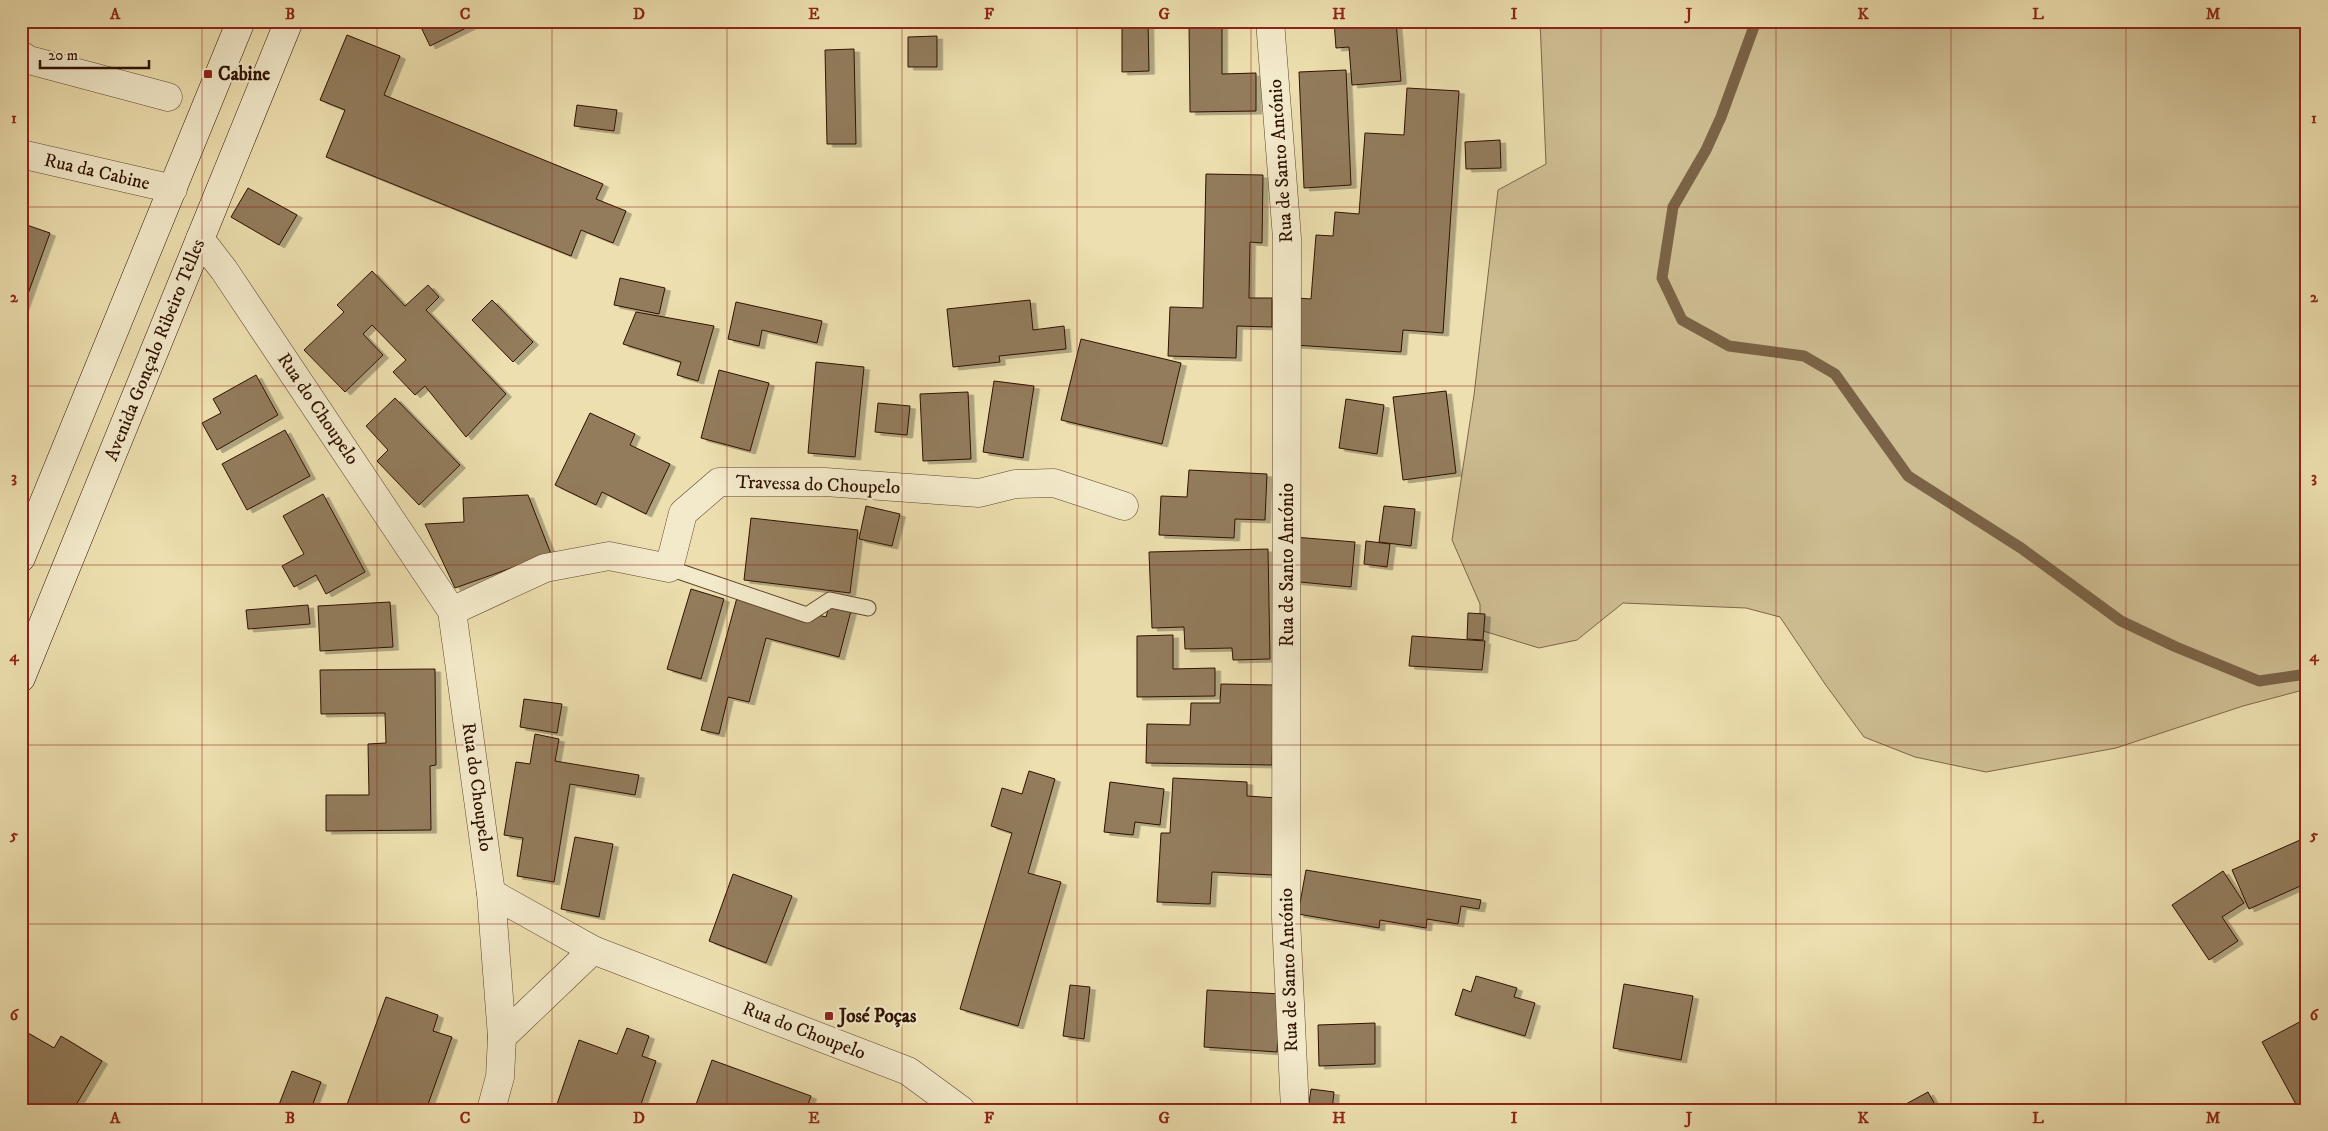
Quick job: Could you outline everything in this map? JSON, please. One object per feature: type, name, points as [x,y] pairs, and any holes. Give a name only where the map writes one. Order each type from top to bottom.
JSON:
[{"type":"street","points":[[21,558],[241,21]]},
{"type":"street","name":"Avenida Gonçalo Ribeiro Telles","points":[[21,678],[289,21]]},
{"type":"street","name":"Rua de Santo António","points":[[1270,21],[1288,238],[1286,918],[1295,1110]]},
{"type":"street","points":[[21,55],[29,60],[168,97]]},
{"type":"street","name":"Rua da Cabine","points":[[21,154],[173,190]]},
{"type":"street","name":"Rua do Choupelo","points":[[200,239],[224,270],[452,610],[491,893],[593,950],[908,1071],[961,1110]]},
{"type":"street","name":"Travessa do Choupelo","points":[[669,568],[683,513],[718,482],[825,482],[979,493],[1015,484],[1054,483],[1124,506]]},
{"type":"street","points":[[452,610],[545,568],[609,556],[669,568]]},
{"type":"street","points":[[491,893],[502,1037],[500,1077],[492,1110]]},
{"type":"street","points":[[502,1037],[593,950]]},
{"type":"lane","points":[[669,568],[807,615],[830,600],[868,608]]},
{"type":"shaded area","points":[[1540,21],[2307,21],[2307,689],[2243,706],[2116,748],[1986,772],[1915,757],[1864,737],[1825,684],[1780,617],[1746,608],[1623,603],[1577,640],[1539,648],[1480,630],[1480,604],[1452,540],[1474,395],[1498,190],[1546,164]]},
{"type":"building","points":[[418,21],[480,21],[430,46]]},
{"type":"building","points":[[1122,21],[1148,21],[1149,71],[1122,72]]},
{"type":"building","points":[[1189,21],[1222,21],[1222,74],[1256,73],[1256,111],[1190,112]]},
{"type":"building","points":[[1334,21],[1396,21],[1401,81],[1352,85],[1349,47],[1336,48]]},
{"type":"building","points":[[347,35],[400,56],[384,95],[603,184],[596,199],[626,211],[613,243],[581,230],[571,256],[326,157],[345,110],[320,100]]},
{"type":"building","points":[[937,36],[937,67],[908,67],[908,37]]},
{"type":"building","points":[[854,49],[856,144],[827,144],[825,50]]},
{"type":"building","points":[[1346,70],[1351,185],[1304,188],[1299,72]]},
{"type":"building","points":[[1407,88],[1459,91],[1443,333],[1403,330],[1401,352],[1294,345],[1297,298],[1311,299],[1316,235],[1333,236],[1335,212],[1359,214],[1365,133],[1404,135]]},
{"type":"building","points":[[577,105],[617,110],[614,131],[574,126]]},
{"type":"building","points":[[1500,140],[1501,168],[1466,169],[1465,142]]},
{"type":"building","points":[[1206,174],[1263,175],[1262,243],[1250,242],[1249,298],[1272,298],[1272,327],[1237,326],[1236,358],[1168,356],[1170,307],[1203,308]]},
{"type":"building","points":[[248,188],[297,215],[279,245],[231,217]]},
{"type":"building","points":[[21,223],[50,233],[21,313]]},
{"type":"building","points":[[372,271],[405,306],[428,285],[439,297],[426,310],[506,394],[466,437],[425,386],[415,395],[393,372],[406,360],[372,325],[363,334],[383,355],[345,392],[304,350],[344,312],[337,305]]},
{"type":"building","points":[[620,278],[665,288],[659,314],[614,305]]},
{"type":"building","points":[[492,300],[533,342],[513,362],[472,320]]},
{"type":"building","points":[[1030,300],[1033,330],[1064,326],[1066,349],[999,356],[1000,362],[953,367],[947,309]]},
{"type":"building","points":[[736,302],[822,321],[817,343],[762,330],[759,346],[728,339]]},
{"type":"building","points":[[636,312],[714,326],[698,381],[677,375],[681,362],[623,344]]},
{"type":"building","points":[[1081,339],[1181,363],[1162,444],[1061,420]]},
{"type":"building","points":[[816,362],[864,367],[855,457],[808,453]]},
{"type":"building","points":[[719,370],[769,383],[750,451],[701,438]]},
{"type":"building","points":[[256,375],[278,415],[217,450],[202,423],[221,413],[213,399]]},
{"type":"building","points":[[994,381],[1034,386],[1023,458],[983,452]]},
{"type":"building","points":[[1446,391],[1456,473],[1403,480],[1393,397]]},
{"type":"building","points":[[968,392],[971,459],[923,461],[920,394]]},
{"type":"building","points":[[395,398],[460,465],[419,505],[377,461],[388,450],[366,426]]},
{"type":"building","points":[[1346,399],[1384,405],[1377,454],[1339,448]]},
{"type":"building","points":[[878,403],[910,406],[907,435],[875,432]]},
{"type":"building","points":[[590,413],[635,434],[630,445],[670,464],[646,514],[602,492],[596,505],[555,485]]},
{"type":"building","points":[[285,430],[310,476],[247,510],[222,464]]},
{"type":"building","points":[[1189,470],[1267,474],[1265,520],[1235,519],[1234,538],[1159,535],[1161,496],[1187,497]]},
{"type":"building","points":[[323,494],[365,572],[326,594],[316,575],[294,587],[282,566],[304,554],[283,516]]},
{"type":"building","points":[[528,495],[551,554],[455,588],[425,524],[464,522],[463,498]]},
{"type":"building","points":[[866,506],[900,514],[892,546],[859,539]]},
{"type":"building","points":[[1384,506],[1415,509],[1411,546],[1379,542]]},
{"type":"building","points":[[751,518],[858,530],[850,593],[744,580]]},
{"type":"building","points":[[1294,537],[1355,542],[1351,587],[1290,581]]},
{"type":"building","points":[[1366,541],[1390,544],[1387,567],[1364,564]]},
{"type":"building","points":[[1268,549],[1270,659],[1233,660],[1232,648],[1185,649],[1184,627],[1152,628],[1149,552]]},
{"type":"building","points":[[691,589],[724,599],[701,679],[667,669]]},
{"type":"building","points":[[738,594],[826,617],[830,602],[852,607],[839,657],[766,638],[749,702],[728,697],[719,734],[701,730]]},
{"type":"building","points":[[390,602],[393,647],[320,651],[318,606]]},
{"type":"building","points":[[308,605],[310,624],[248,629],[246,610]]},
{"type":"building","points":[[1468,613],[1485,614],[1483,640],[1467,639]]},
{"type":"building","points":[[1173,635],[1173,669],[1215,668],[1215,696],[1137,697],[1137,636]]},
{"type":"building","points":[[1412,636],[1485,641],[1482,670],[1409,666]]},
{"type":"building","points":[[435,669],[436,765],[430,766],[431,830],[326,831],[326,795],[369,795],[368,744],[386,743],[385,713],[321,714],[320,670]]},
{"type":"building","points":[[1221,684],[1274,685],[1272,765],[1146,763],[1147,724],[1190,725],[1191,703],[1220,703]]},
{"type":"building","points":[[524,699],[562,704],[557,733],[520,727]]},
{"type":"building","points":[[535,734],[559,739],[555,761],[639,775],[635,795],[570,784],[554,882],[517,876],[523,838],[504,835],[516,762],[530,764]]},
{"type":"building","points":[[1029,771],[1055,779],[1028,873],[1061,882],[1018,1026],[960,1009],[1012,833],[991,826],[1002,788],[1022,794]]},
{"type":"building","points":[[1173,778],[1247,782],[1247,796],[1277,798],[1273,875],[1212,872],[1210,904],[1157,902],[1161,833],[1170,833]]},
{"type":"building","points":[[1110,782],[1164,789],[1160,825],[1135,822],[1133,835],[1104,832]]},
{"type":"building","points":[[575,837],[613,844],[599,917],[561,909]]},
{"type":"building","points":[[2307,837],[2307,883],[2249,909],[2232,870]]},
{"type":"building","points":[[1306,870],[1481,900],[1479,909],[1461,906],[1458,924],[1427,919],[1426,928],[1380,920],[1379,928],[1298,914]]},
{"type":"building","points":[[2223,871],[2244,903],[2222,917],[2238,941],[2209,960],[2172,905]]},
{"type":"building","points":[[733,874],[792,896],[766,963],[709,941]]},
{"type":"building","points":[[1476,976],[1517,988],[1514,997],[1535,1003],[1525,1036],[1455,1015],[1463,989],[1471,992]]},
{"type":"building","points":[[1624,984],[1693,996],[1681,1060],[1613,1048]]},
{"type":"building","points":[[1070,985],[1090,987],[1084,1039],[1063,1036]]},
{"type":"building","points":[[1207,990],[1281,994],[1277,1052],[1204,1047]]},
{"type":"building","points":[[386,997],[438,1015],[433,1031],[452,1037],[426,1110],[345,1110]]},
{"type":"building","points":[[2307,1018],[2307,1103],[2298,1108],[2262,1042]]},
{"type":"building","points":[[1375,1023],[1375,1064],[1319,1066],[1318,1025]]},
{"type":"building","points":[[627,1028],[649,1036],[642,1056],[656,1061],[639,1110],[555,1110],[579,1040],[617,1054]]},
{"type":"building","points":[[21,1029],[54,1048],[61,1036],[102,1061],[73,1110],[21,1110]]},
{"type":"building","points":[[712,1060],[811,1096],[806,1110],[694,1110]]},
{"type":"building","points":[[292,1071],[321,1082],[311,1109],[302,1106],[301,1110],[277,1110]]},
{"type":"building","points":[[1311,1089],[1334,1092],[1332,1110],[1308,1110]]},
{"type":"building","points":[[1928,1092],[1938,1110],[1895,1110]]},
{"type":"waterway","points":[[1756,21],[1721,117],[1706,150],[1673,207],[1662,278],[1682,320],[1729,346],[1804,356],[1835,374],[1908,476],[2021,548],[2121,621],[2176,647],[2259,681],[2307,674]]},
{"type":"place","name":"Cabine","points":[[208,74]]},
{"type":"place","name":"José Poças","points":[[829,1016]]}]
